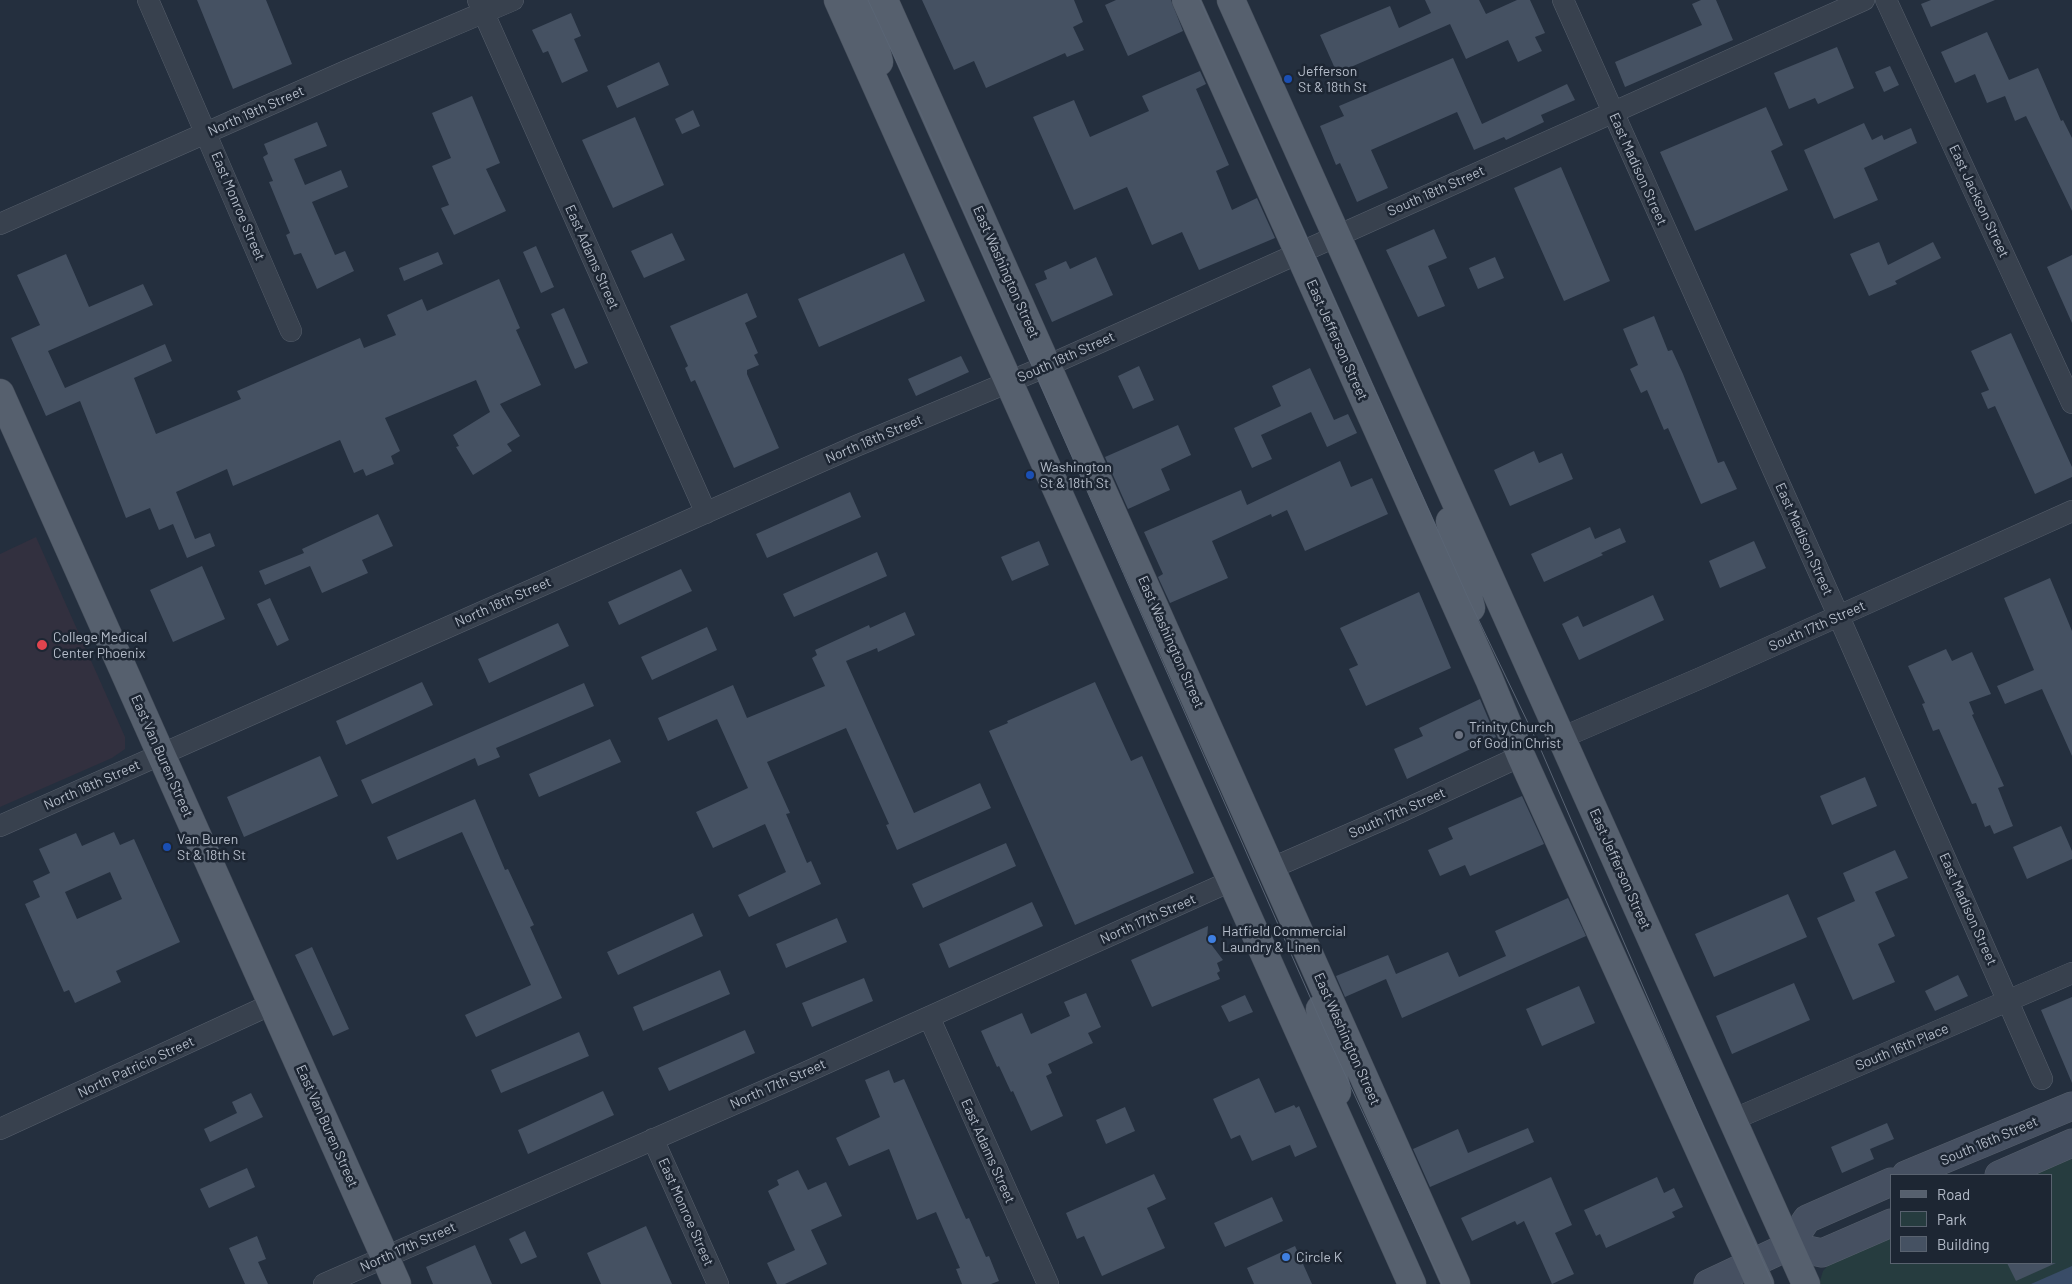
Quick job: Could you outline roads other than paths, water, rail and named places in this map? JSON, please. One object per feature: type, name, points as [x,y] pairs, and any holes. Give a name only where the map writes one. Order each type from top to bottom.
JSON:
[{"type":"main road","points":[[838,0],[1412,1284]]},
{"type":"main road","points":[[864,0],[895,129]]},
{"type":"main road","name":"East Washington Street","points":[[884,0],[1456,1284]]},
{"type":"main road","name":"East Jefferson Street","points":[[1186,0],[1489,679],[1521,756],[1755,1274]]},
{"type":"main road","name":"East Jefferson Street","points":[[1231,0],[1338,235],[1560,738],[1806,1284]]},
{"type":"main road","name":"East Van Buren Street","points":[[0,392],[397,1284]]},
{"type":"main road","name":"East Jefferson Street","points":[[1434,454],[1489,679]]},
{"type":"main road","points":[[1306,947],[1326,1031],[1345,1137]]},
{"type":"main road","name":"South 16th Street","points":[[1910,1174],[2072,1106]]},
{"type":"main road","points":[[2001,1174],[2072,1143]]},
{"type":"main road","name":"South 16th Street","points":[[1789,1246],[1806,1220],[1890,1183]]},
{"type":"main road","points":[[1708,1284],[1755,1274],[1789,1246],[1822,1253],[1890,1223]]},
{"type":"street","name":"East Monroe Street","points":[[148,0],[291,331]]},
{"type":"street","name":"North 19th Street","points":[[0,224],[207,134],[346,71],[481,6],[513,0]]},
{"type":"street","name":"East Madison Street","points":[[1563,0],[2042,1079]]},
{"type":"street","name":"South 18th Street","points":[[1008,382],[1864,0]]},
{"type":"street","name":"East Jackson Street","points":[[1886,0],[2072,402]]},
{"type":"street","name":"East Adams Street","points":[[481,6],[706,513]]},
{"type":"street","name":"North 18th Street","points":[[0,826],[856,446],[1008,382]]},
{"type":"street","name":"South 17th Street","points":[[1560,738],[1838,617],[2072,511]]},
{"type":"street","name":"South 17th Street","points":[[1272,868],[1398,813],[1521,756]]},
{"type":"street","name":"North 17th Street","points":[[324,1284],[929,1017],[1231,881]]},
{"type":"street","name":"South 16th Place","points":[[1732,1120],[2072,972]]},
{"type":"street","name":"North Patricio Street","points":[[0,1128],[272,1004]]},
{"type":"street","name":"East Adams Street","points":[[929,1017],[1048,1284]]},
{"type":"street","name":"East Monroe Street","points":[[653,1139],[718,1284]]},
{"type":"water","points":[[2072,1266],[2072,1284],[2031,1284]]},
{"type":"tram line","points":[[868,0],[922,116],[1325,1031],[1442,1284]]},
{"type":"tram line","points":[[1200,0],[1469,600],[1541,750],[1773,1284]]},
{"type":"place","name":"Jefferson St & 18th St","points":[[1288,79]]},
{"type":"place","name":"Washington St & 18th St","points":[[1030,475]]},
{"type":"place","name":"College Medical Center Phoenix","points":[[42,645]]},
{"type":"place","name":"Trinity Church of God in Christ","points":[[1459,735]]},
{"type":"place","name":"Van Buren St & 18th St","points":[[167,847]]},
{"type":"place","name":"Hatfield Commercial Laundry & Linen","points":[[1212,939]]},
{"type":"place","name":"Circle K","points":[[1286,1257]]}]
